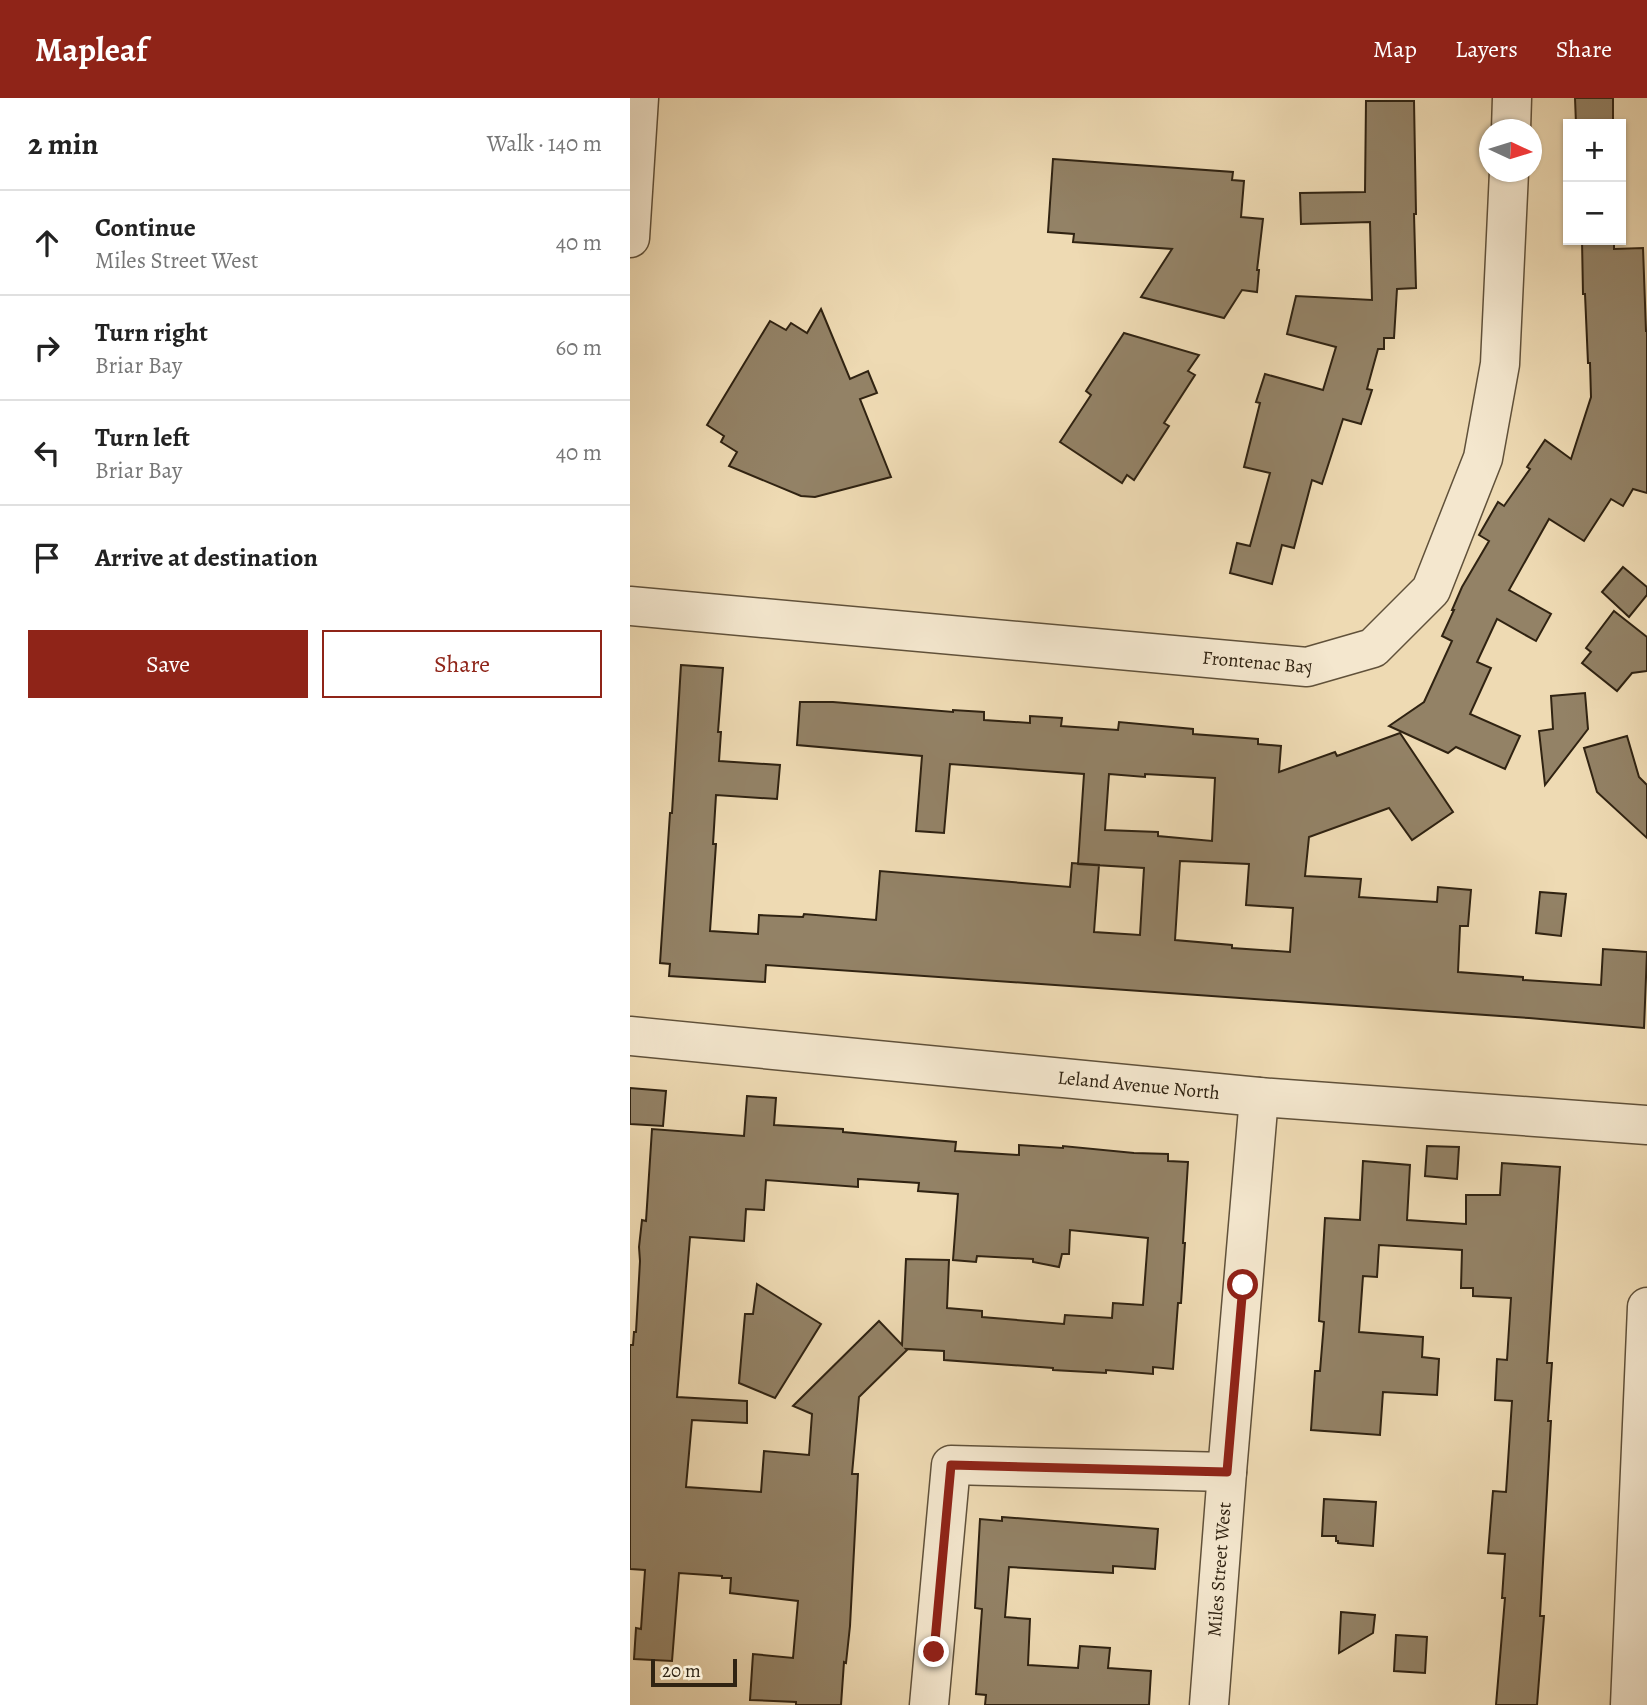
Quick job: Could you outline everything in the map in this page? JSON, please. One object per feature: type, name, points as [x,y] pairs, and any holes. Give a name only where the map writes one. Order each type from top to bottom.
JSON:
[{"type":"street","points":[[630,238],[632,168],[639,98]]},
{"type":"street","points":[[1511,119],[1512,98]]},
{"type":"street","name":"Frontenac Bay","points":[[630,606],[1307,667],[1373,648],[1431,590],[1483,458],[1500,364],[1509,182]]},
{"type":"street","name":"Leland Avenue North","points":[[630,1036],[1259,1097],[1647,1125]]},
{"type":"street","name":"Miles Street West","points":[[1209,1705],[1259,1097]]},
{"type":"street","points":[[1630,1705],[1647,1307]]},
{"type":"street","points":[[929,1705],[951,1465],[1227,1472]]},
{"type":"building","points":[[1575,98],[1613,98],[1613,119],[1576,119]]},
{"type":"building","points":[[1366,101],[1414,101],[1416,288],[1397,289],[1394,338],[1384,338],[1384,349],[1378,349],[1367,389],[1372,390],[1361,424],[1343,419],[1322,484],[1312,480],[1294,548],[1282,545],[1272,584],[1230,573],[1237,543],[1250,546],[1270,473],[1244,467],[1260,403],[1256,402],[1265,374],[1323,390],[1336,347],[1287,334],[1296,296],[1372,300],[1370,222],[1301,224],[1300,193],[1365,192]]},
{"type":"building","points":[[1053,159],[1233,172],[1232,180],[1244,181],[1241,217],[1263,219],[1257,292],[1242,290],[1224,318],[1141,297],[1172,249],[1073,242],[1074,234],[1048,232]]},
{"type":"building","points":[[1582,245],[1614,245],[1614,249],[1643,248],[1647,331],[1647,493],[1633,489],[1623,506],[1611,499],[1584,541],[1549,519],[1509,590],[1551,614],[1536,641],[1497,619],[1477,662],[1491,668],[1470,714],[1520,736],[1505,769],[1456,747],[1448,753],[1389,726],[1424,702],[1452,641],[1442,636],[1452,610],[1489,541],[1479,535],[1498,502],[1504,506],[1530,469],[1527,467],[1545,440],[1571,459],[1591,397]]},
{"type":"building","points":[[821,309],[850,379],[868,371],[877,393],[860,399],[891,477],[815,497],[801,496],[729,466],[737,452],[721,442],[724,436],[707,425],[770,321],[786,330],[791,323],[807,333]]},
{"type":"building","points":[[1124,333],[1199,355],[1188,371],[1195,375],[1164,423],[1169,426],[1134,480],[1127,475],[1122,483],[1060,442],[1091,395],[1086,391]]},
{"type":"building","points":[[1623,567],[1647,587],[1647,595],[1629,617],[1602,592]]},
{"type":"building","points":[[1614,611],[1647,637],[1647,671],[1632,673],[1617,691],[1582,663],[1591,652],[1586,648]]},
{"type":"building","points":[[681,665],[723,668],[718,732],[721,732],[719,761],[780,765],[777,799],[716,795],[713,844],[716,844],[710,931],[758,934],[759,915],[803,917],[804,914],[876,920],[880,871],[1070,887],[1072,863],[1078,863],[1084,774],[950,764],[944,833],[916,831],[922,756],[797,745],[800,702],[984,712],[984,720],[1030,723],[1030,716],[1062,718],[1061,726],[1118,730],[1119,722],[1193,729],[1193,734],[1258,739],[1258,744],[1281,746],[1279,772],[1335,752],[1337,756],[1400,733],[1453,812],[1412,840],[1389,808],[1309,837],[1305,876],[1361,879],[1359,897],[1437,902],[1438,887],[1471,890],[1468,926],[1460,926],[1458,972],[1601,985],[1603,949],[1647,952],[1644,1028],[766,965],[765,982],[669,976],[670,964],[660,963]],"holes":[[[1109,774],[1215,778],[1212,841],[1158,836],[1158,832],[1105,830]],[[1180,861],[1249,864],[1246,905],[1293,908],[1290,952],[1175,940]],[[1099,865],[1144,868],[1140,935],[1094,932]]]},
{"type":"building","points":[[1585,693],[1588,729],[1545,785],[1539,731],[1553,729],[1551,696]]},
{"type":"building","points":[[1627,736],[1639,777],[1647,785],[1647,838],[1597,792],[1584,748]]},
{"type":"building","points":[[1540,892],[1566,894],[1561,936],[1536,933]]},
{"type":"building","points":[[630,1088],[666,1091],[663,1126],[630,1124]]},
{"type":"building","points":[[747,1096],[776,1098],[774,1125],[843,1129],[843,1132],[956,1142],[955,1151],[1019,1155],[1019,1145],[1063,1146],[1168,1154],[1168,1161],[1188,1162],[1181,1303],[1178,1303],[1173,1369],[1153,1367],[1153,1374],[1106,1370],[1106,1373],[1053,1370],[944,1360],[944,1351],[906,1349],[859,1397],[852,1474],[858,1474],[850,1626],[841,1705],[796,1705],[796,1702],[750,1700],[753,1654],[793,1658],[798,1601],[730,1593],[731,1578],[722,1576],[679,1573],[672,1661],[634,1659],[636,1628],[641,1629],[645,1570],[630,1569],[630,1345],[633,1345],[636,1332],[639,1247],[642,1220],[646,1221],[652,1129],[744,1136]],"holes":[[[858,1179],[919,1183],[918,1191],[958,1194],[953,1260],[976,1262],[977,1256],[1033,1259],[1033,1262],[1059,1267],[1062,1254],[1069,1254],[1070,1230],[1148,1238],[1143,1305],[1113,1303],[1112,1318],[1065,1315],[1064,1324],[982,1317],[982,1311],[947,1308],[949,1260],[906,1259],[902,1345],[879,1321],[793,1406],[812,1414],[809,1455],[764,1451],[761,1492],[686,1487],[692,1420],[747,1423],[747,1401],[677,1397],[690,1237],[744,1241],[746,1209],[764,1210],[766,1180],[858,1187]]]},
{"type":"building","points":[[1427,1146],[1459,1147],[1457,1179],[1425,1176]]},
{"type":"building","points":[[1363,1161],[1410,1165],[1407,1220],[1466,1224],[1466,1195],[1500,1195],[1502,1163],[1560,1167],[1547,1363],[1552,1363],[1548,1421],[1551,1421],[1540,1616],[1544,1616],[1537,1705],[1496,1705],[1505,1598],[1502,1598],[1505,1554],[1488,1553],[1493,1491],[1506,1492],[1512,1401],[1495,1400],[1497,1359],[1507,1360],[1511,1298],[1473,1296],[1473,1288],[1461,1288],[1462,1250],[1379,1245],[1377,1277],[1363,1276],[1359,1332],[1423,1337],[1422,1357],[1439,1359],[1437,1395],[1383,1392],[1380,1435],[1311,1430],[1315,1371],[1320,1371],[1324,1322],[1319,1321],[1325,1218],[1360,1220]]},
{"type":"building","points":[[757,1284],[821,1324],[775,1398],[739,1383],[745,1314],[753,1314]]},
{"type":"building","points":[[1324,1499],[1376,1502],[1373,1546],[1338,1543],[1336,1536],[1322,1536]]},
{"type":"building","points":[[1002,1517],[1158,1529],[1155,1569],[1113,1566],[1113,1573],[1009,1567],[1005,1617],[1030,1619],[1028,1665],[1078,1668],[1080,1646],[1110,1648],[1108,1668],[1151,1671],[1149,1705],[985,1705],[986,1695],[976,1694],[982,1609],[975,1608],[980,1519],[1002,1521]]},
{"type":"building","points":[[1341,1612],[1375,1615],[1373,1633],[1339,1653]]},
{"type":"building","points":[[1396,1635],[1427,1637],[1425,1673],[1394,1671]]},
{"type":"route","points":[[934,1652],[951,1465],[1227,1472],[1243,1285]]}]
